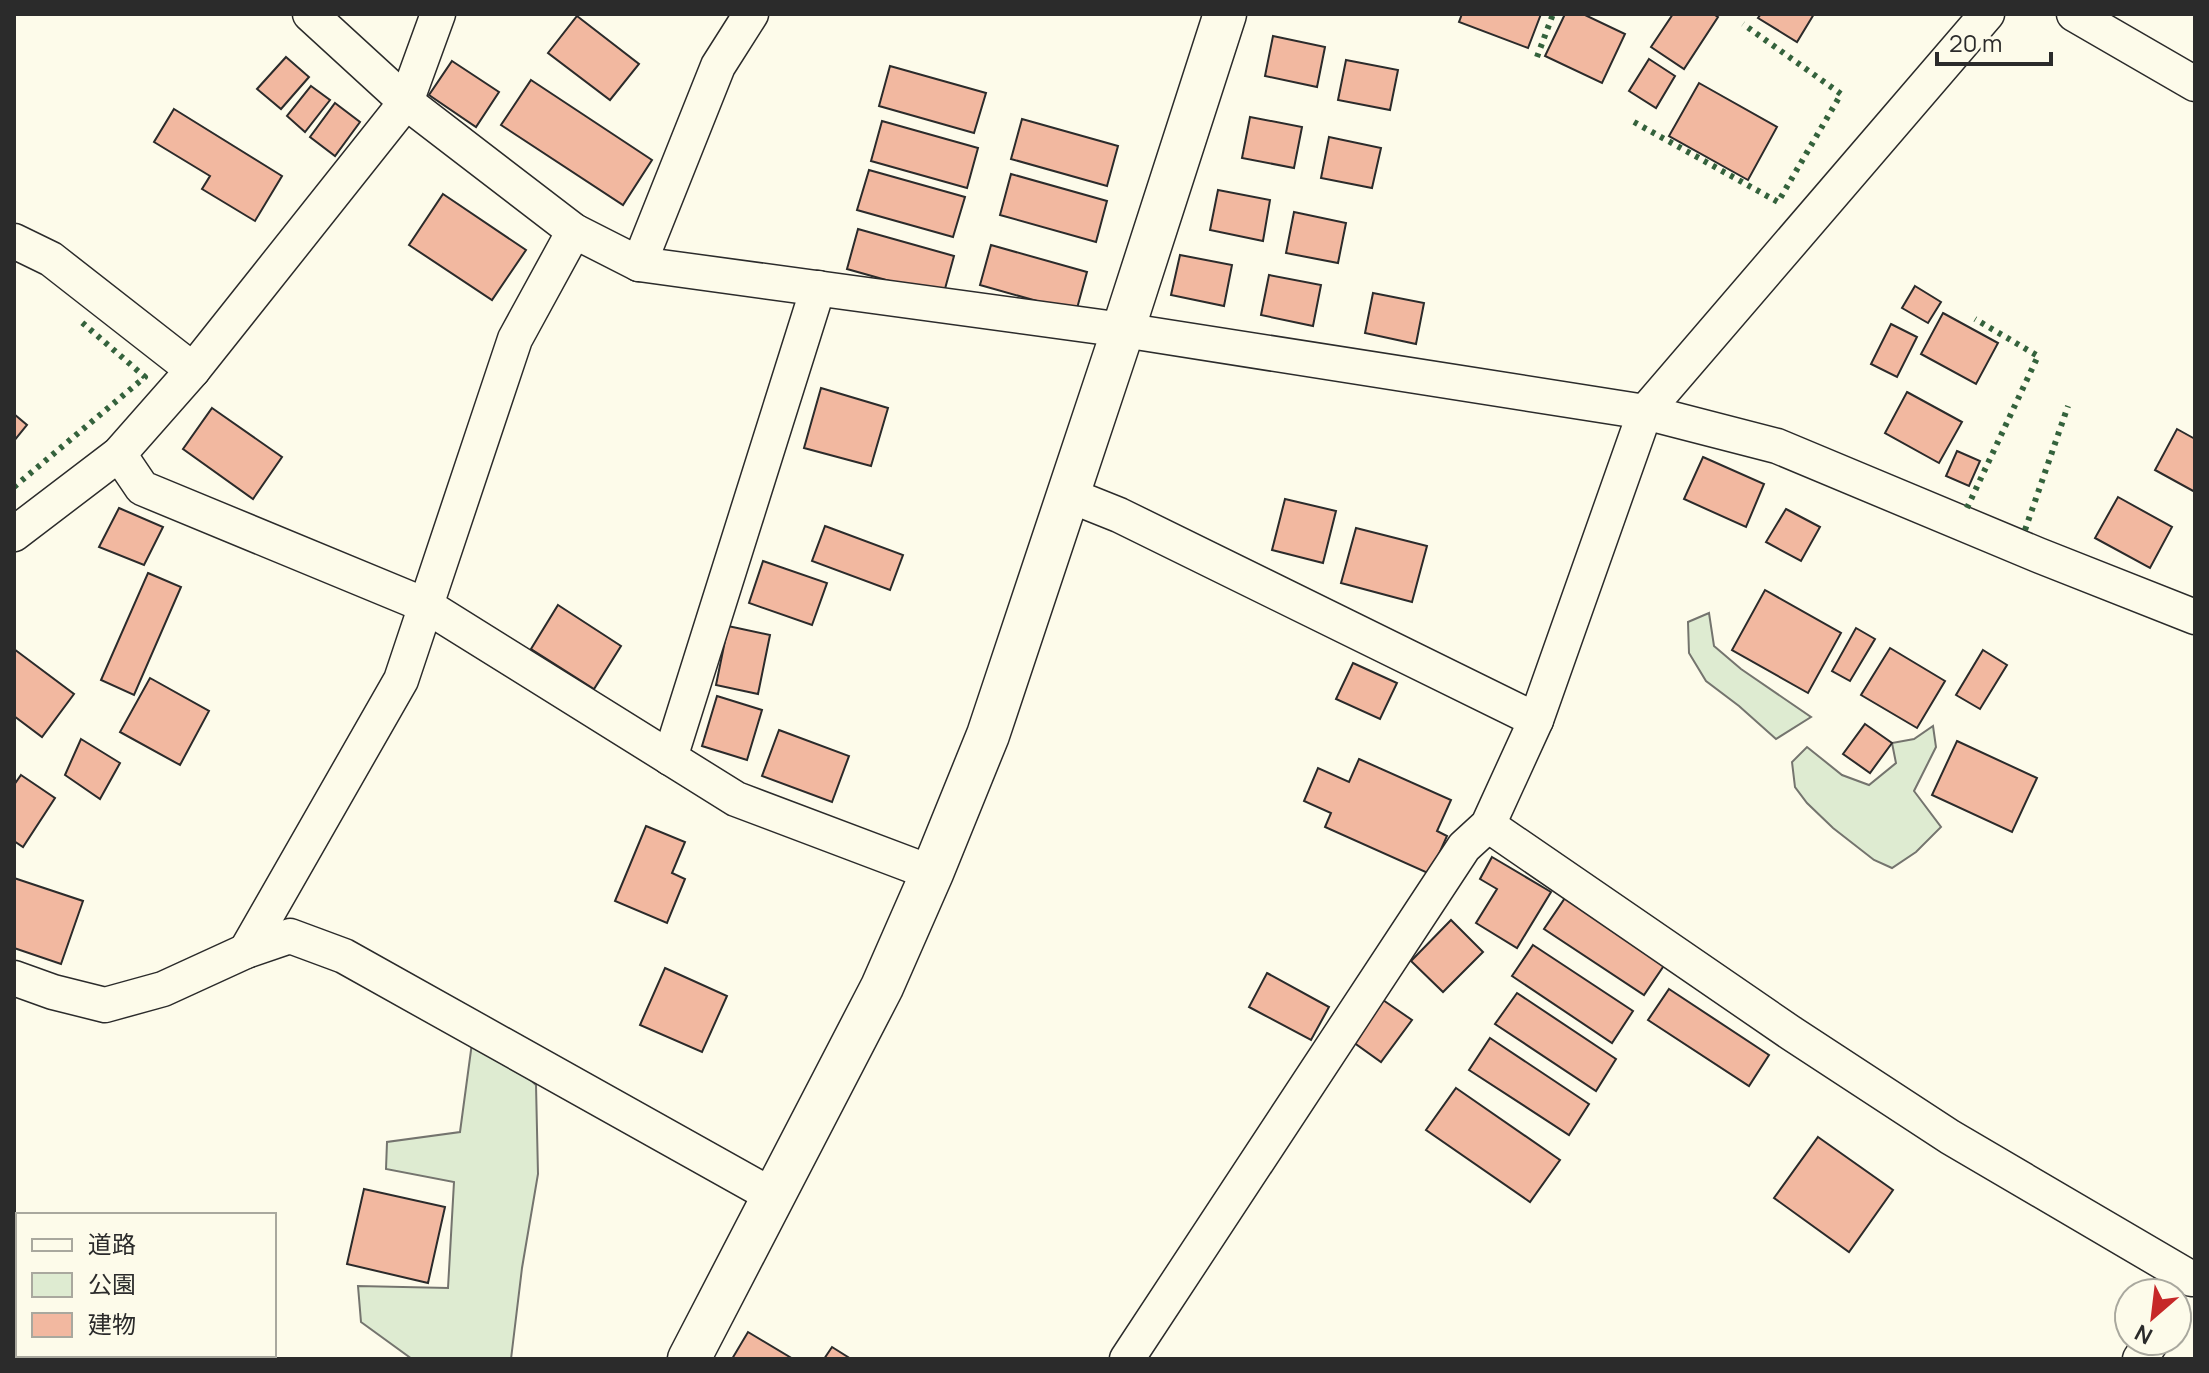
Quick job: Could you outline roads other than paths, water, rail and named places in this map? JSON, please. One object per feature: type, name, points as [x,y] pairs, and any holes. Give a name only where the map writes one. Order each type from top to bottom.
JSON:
[{"type":"street","points":[[310,14],[406,102],[574,231],[639,264],[1123,330],[1645,412],[1777,446],[2195,617]]},
{"type":"street","points":[[14,534],[119,454],[193,370],[406,102],[438,14]]},
{"type":"street","points":[[639,264],[718,66],[751,14]]},
{"type":"street","points":[[689,1359],[882,987],[988,735],[1225,14]]},
{"type":"street","points":[[1127,1359],[1464,847],[1488,825],[1536,720],[1645,412],[1987,14]]},
{"type":"street","points":[[2074,14],[2195,84]]},
{"type":"street","points":[[246,951],[401,680],[515,339],[574,231]]},
{"type":"street","points":[[14,241],[51,259],[193,370]]},
{"type":"street","points":[[670,758],[818,288]]},
{"type":"street","points":[[119,454],[142,488],[425,605],[736,799],[932,873]]},
{"type":"street","points":[[1069,495],[1119,515],[1536,720]]},
{"type":"street","points":[[1488,825],[1791,1033],[2174,1277]]},
{"type":"street","points":[[14,978],[105,1005],[163,989],[246,951],[290,936],[344,956],[773,1196]]}]
